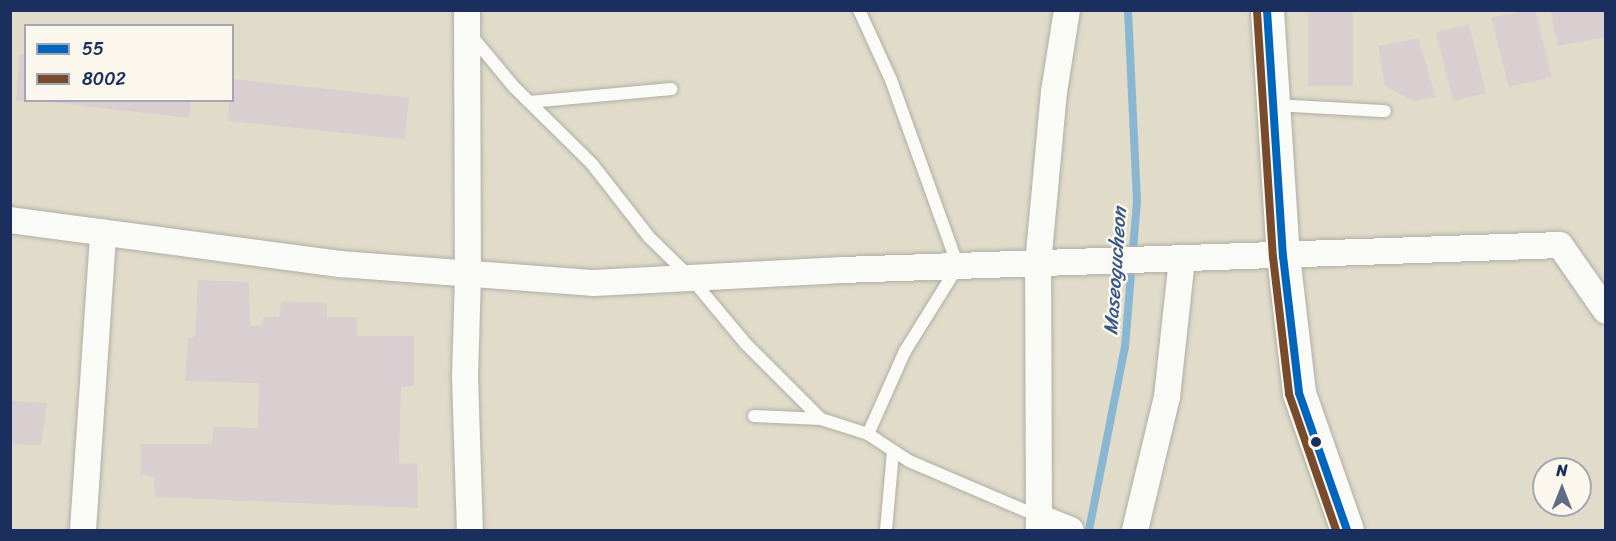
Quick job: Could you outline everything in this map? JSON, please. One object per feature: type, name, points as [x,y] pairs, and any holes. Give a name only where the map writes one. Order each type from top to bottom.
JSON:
[{"type":"main road","points":[[1267,10],[1276,105],[1283,256],[1299,393],[1347,531]]},
{"type":"street","points":[[1054,526],[1038,264],[1054,92],[1067,10]]},
{"type":"street","points":[[467,21],[468,276],[465,375],[470,531]]},
{"type":"street","points":[[10,220],[340,264],[468,276],[594,283],[958,266],[1560,245],[1605,311]]},
{"type":"street","points":[[84,531],[103,233]]},
{"type":"street","points":[[1135,531],[1167,397],[1182,258]]},
{"type":"lane","points":[[859,10],[891,80],[958,266],[905,351],[868,434]]},
{"type":"lane","points":[[467,21],[529,102],[592,164],[649,237],[691,278],[746,344],[821,418]]},
{"type":"lane","points":[[529,102],[671,89]]},
{"type":"lane","points":[[1276,105],[1385,111]]},
{"type":"lane","points":[[754,416],[821,418],[868,434],[893,451],[1054,526]]},
{"type":"lane","points":[[886,531],[893,451]]},
{"type":"building","points":[[1308,10],[1353,10],[1353,86],[1308,86]]},
{"type":"building","points":[[1535,10],[1552,77],[1509,87],[1491,18]]},
{"type":"building","points":[[1550,10],[1606,10],[1606,37],[1558,46]]},
{"type":"building","points":[[1469,24],[1486,93],[1453,101],[1436,32]]},
{"type":"building","points":[[1418,38],[1436,97],[1413,101],[1385,86],[1378,46]]},
{"type":"building","points":[[20,54],[24,55],[24,101],[16,100]]},
{"type":"building","points":[[234,79],[409,98],[405,139],[228,121],[230,102],[234,102]]},
{"type":"building","points":[[49,102],[191,102],[189,118]]},
{"type":"building","points":[[198,280],[249,282],[250,326],[261,325],[264,317],[279,317],[281,301],[327,303],[327,317],[357,317],[357,336],[414,336],[414,386],[401,387],[399,464],[417,463],[418,508],[155,497],[154,477],[140,475],[141,444],[212,444],[214,427],[258,428],[259,383],[185,381],[188,338],[195,337]]},
{"type":"building","points":[[10,401],[47,403],[41,445],[10,444]]},
{"type":"waterway","name":"Maseogucheon","points":[[1089,530],[1125,347],[1137,201],[1128,10]]},
{"type":"transit line","name":"55","points":[[1267,10],[1283,256],[1299,393],[1347,530]]},
{"type":"transit line","name":"8002","points":[[1257,11],[1273,257],[1289,394],[1336,530]]}]
